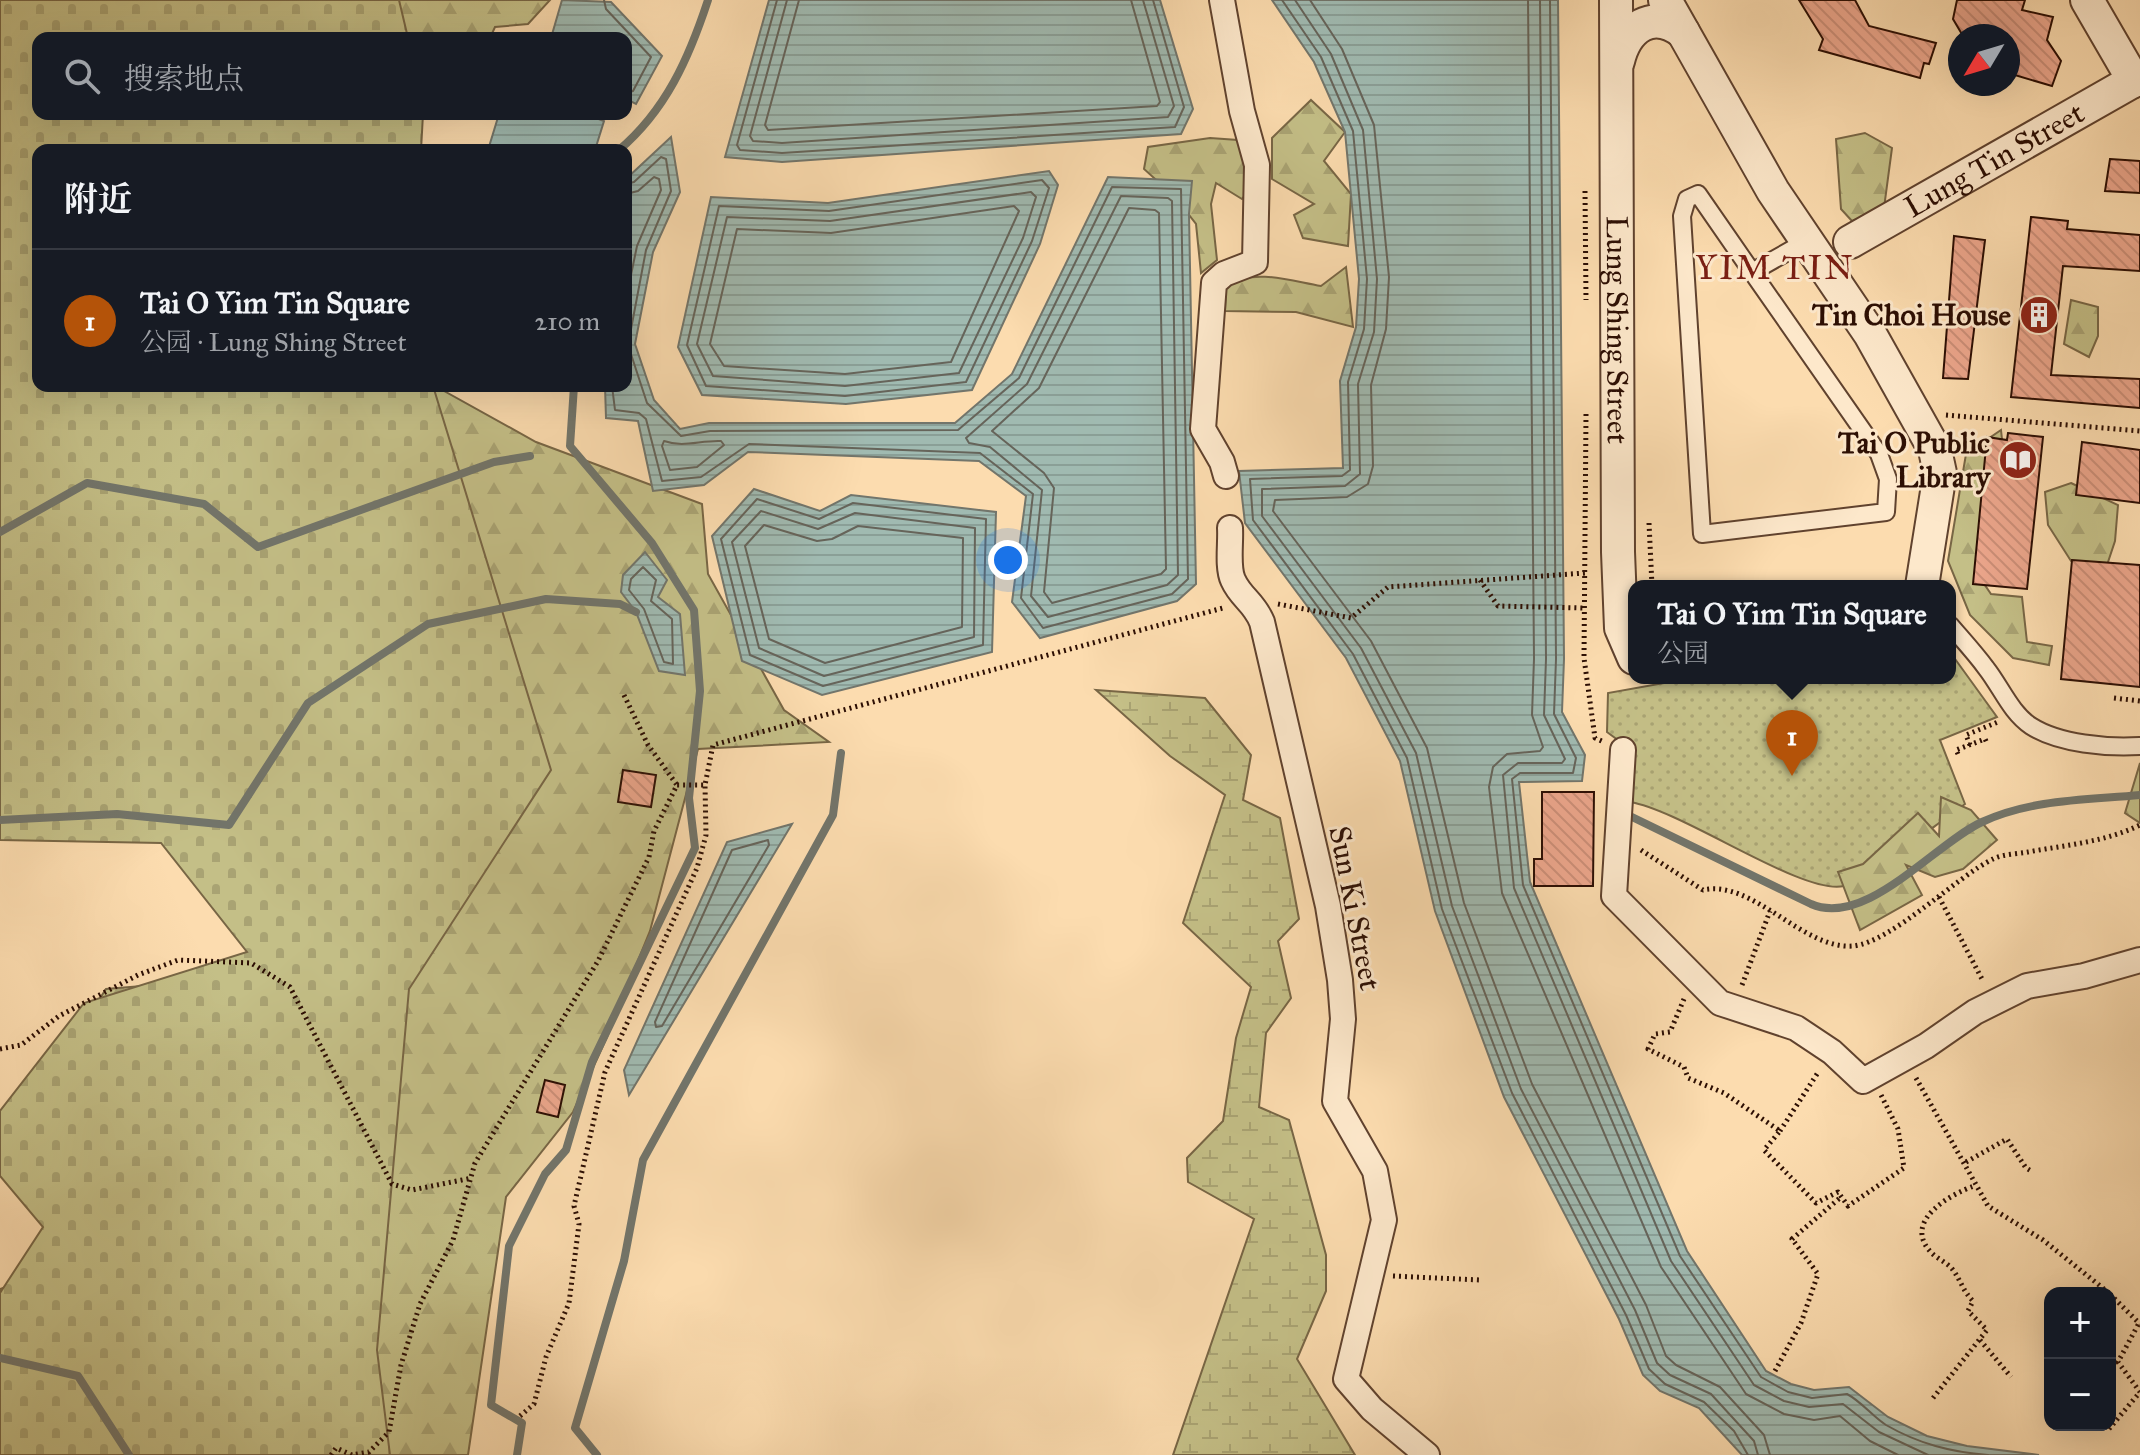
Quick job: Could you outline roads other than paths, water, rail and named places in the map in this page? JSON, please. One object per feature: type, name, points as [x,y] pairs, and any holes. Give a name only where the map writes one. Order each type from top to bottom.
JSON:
[{"type":"street","points":[[1222,0],[1242,111],[1257,165],[1255,262],[1224,274],[1214,283],[1203,429],[1222,462],[1226,476]]},
{"type":"street","name":"Lung Shing Street","points":[[1616,0],[1618,552],[1621,628],[1628,644]]},
{"type":"street","points":[[1665,0],[1805,242],[1870,334],[1935,450],[1940,473],[1923,580]]},
{"type":"street","points":[[2087,0],[2137,79]]},
{"type":"street","points":[[1616,68],[1625,41],[1638,26],[1656,20],[1683,32]]},
{"type":"street","name":"Lung Tin Street","points":[[1850,242],[2137,79]]},
{"type":"street","name":"Sun Ki Street","points":[[1230,528],[1232,578],[1244,597],[1253,602],[1262,622],[1328,906],[1343,1019],[1335,1101],[1375,1171],[1384,1220],[1346,1379],[1372,1409],[1427,1455]]},
{"type":"street","points":[[1623,750],[1614,896],[1720,1003],[1796,1028],[1832,1052],[1863,1081],[1994,1002],[2027,986],[2084,976],[2140,960]]},
{"type":"lane","points":[[1698,194],[1752,272],[1879,454],[1888,479],[1886,512],[1702,534],[1682,216],[1687,199],[1698,194]]},
{"type":"lane","points":[[1752,272],[1805,242]]},
{"type":"lane","points":[[1956,632],[1987,668],[2017,714],[2045,733],[2120,747],[2140,746]]},
{"type":"water","points":[[562,0],[611,2],[662,56],[636,104],[632,102],[632,32],[553,32]]},
{"type":"water","points":[[769,0],[1160,0],[1193,109],[1181,134],[782,162],[725,157]]},
{"type":"water","points":[[1272,0],[1558,0],[1562,712],[1585,755],[1582,781],[1519,782],[1530,882],[1687,1251],[1766,1371],[1791,1384],[1814,1390],[1849,1387],[1888,1417],[1927,1436],[1967,1446],[2039,1455],[1742,1455],[1699,1408],[1660,1391],[1643,1375],[1619,1319],[1504,1097],[1435,911],[1400,761],[1346,658],[1245,523],[1239,471],[1343,468],[1340,381],[1356,327],[1359,279],[1345,132],[1314,62]]},
{"type":"water","points":[[497,120],[604,121],[597,144],[490,144]]},
{"type":"water","points":[[671,137],[680,192],[653,252],[635,344],[654,400],[680,429],[709,423],[955,423],[1012,374],[1108,177],[1192,181],[1189,214],[1196,584],[1177,601],[1040,638],[1012,602],[1026,496],[979,461],[748,452],[704,485],[653,491],[638,421],[606,418],[605,392],[632,392],[632,173]]},
{"type":"water","points":[[1049,171],[1058,185],[1040,244],[972,390],[846,404],[702,395],[678,347],[711,197],[828,203]]},
{"type":"water","points":[[754,489],[820,511],[851,495],[996,512],[992,652],[822,695],[742,661],[712,536]]},
{"type":"water","points":[[645,552],[667,580],[658,597],[680,614],[685,675],[659,671],[636,612],[621,592],[623,575]]},
{"type":"water","points":[[792,824],[629,1095],[624,1070],[727,842]]},
{"type":"waterway","points":[[625,144],[650,118],[674,82],[708,0]]},
{"type":"waterway","points":[[517,1455],[522,1423],[491,1405],[509,1246],[545,1174],[566,1150],[592,1062],[695,848],[689,798],[700,691],[694,610],[652,543],[570,446],[574,392]]},
{"type":"waterway","points":[[0,532],[87,483],[204,504],[258,547],[494,462],[530,456]]},
{"type":"waterway","points":[[0,820],[117,814],[229,825],[308,703],[428,624],[546,599],[620,604],[636,612]]},
{"type":"waterway","points":[[597,1455],[575,1428],[624,1261],[643,1160],[833,815],[841,753]]},
{"type":"waterway","points":[[1632,817],[1811,904],[1832,908],[1854,904],[1877,894],[1963,833],[2001,814],[2060,802],[2140,795]]},
{"type":"waterway","points":[[0,1358],[78,1376],[129,1455]]},
{"type":"place","name":"Tin Choi House","points":[[2039,315]]},
{"type":"place","name":"Tai O Public Library","points":[[2018,460]]},
{"type":"place","name":"Tai O Yim Tin Square","points":[[1792,776]]},
{"type":"district","name":"YIM TIN","points":[[1775,267]]}]
